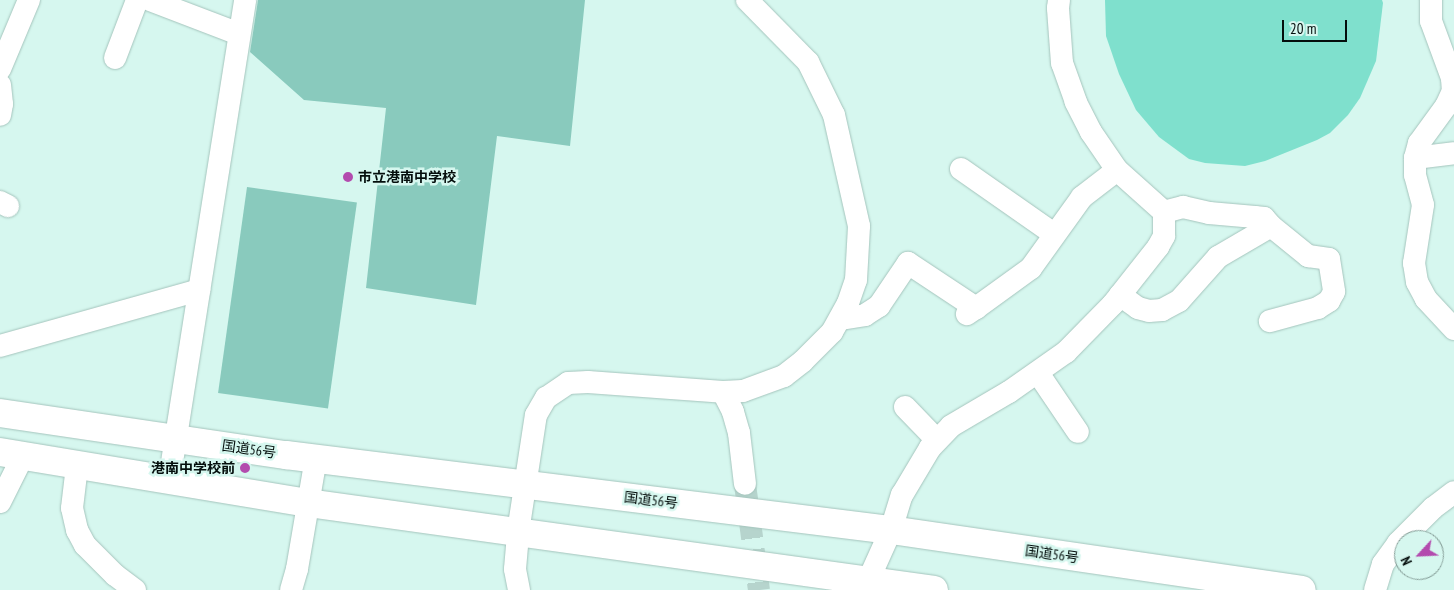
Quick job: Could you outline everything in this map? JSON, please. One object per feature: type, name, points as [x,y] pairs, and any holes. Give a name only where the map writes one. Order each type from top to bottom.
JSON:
[{"type":"highway","name":"国道56号","points":[[0,413],[316,458],[891,530],[1302,590]]},
{"type":"highway","points":[[11,454],[308,503],[518,532],[865,585],[934,590]]},
{"type":"street","points":[[0,69],[29,0]]},
{"type":"street","points":[[115,58],[137,0]]},
{"type":"street","points":[[150,0],[239,34]]},
{"type":"street","points":[[169,481],[245,0]]},
{"type":"street","points":[[519,590],[515,569],[518,532],[536,415],[546,398],[568,383],[588,382],[723,392],[743,391],[784,376],[818,348],[841,319],[856,280],[859,226],[834,115],[808,62],[747,0]]},
{"type":"street","points":[[865,585],[891,530],[902,495],[930,448],[951,426],[1038,373],[1066,352],[1120,295],[1158,247],[1164,236],[1164,212],[1117,170],[1091,132],[1080,110],[1062,63],[1059,0]]},
{"type":"street","points":[[1430,0],[1432,21],[1452,78],[1453,91],[1446,106],[1419,143],[1415,158],[1415,175],[1423,206],[1414,263],[1417,282],[1426,299],[1454,329]]},
{"type":"street","points":[[0,85],[0,115]]},
{"type":"street","points":[[1415,158],[1454,153]]},
{"type":"street","points":[[961,169],[1054,234]]},
{"type":"street","points":[[841,319],[865,315],[879,306],[908,263],[972,311],[1031,268],[1082,197],[1117,170]]},
{"type":"street","points":[[1164,212],[1183,207],[1209,213],[1264,218],[1308,256],[1329,259],[1334,292],[1329,302],[1318,308],[1270,322]]},
{"type":"street","points":[[1120,295],[1138,308],[1149,312],[1162,310],[1179,301],[1218,257],[1272,226]]},
{"type":"street","points":[[0,346],[199,290]]},
{"type":"street","points":[[1038,373],[1078,432]]},
{"type":"street","points":[[723,392],[733,412],[739,433],[745,484]]},
{"type":"street","points":[[905,407],[937,440]]},
{"type":"street","points":[[0,502],[11,454]]},
{"type":"street","points":[[291,590],[297,569],[316,458]]},
{"type":"street","points":[[77,466],[72,508],[76,530],[86,545],[109,569],[135,590]]},
{"type":"street","points":[[1376,590],[1383,564],[1398,543],[1433,508],[1454,492]]},
{"type":"shaded area","points":[[258,0],[585,0],[570,146],[497,136],[476,305],[366,288],[386,108],[304,100],[250,52]]},
{"type":"shaded area","points":[[1105,0],[1382,0],[1383,3],[1376,61],[1360,98],[1348,115],[1330,133],[1317,140],[1265,161],[1245,166],[1205,163],[1189,159],[1159,137],[1136,110],[1119,74],[1106,36]]},
{"type":"shaded area","points":[[247,187],[357,202],[328,408],[218,393]]},
{"type":"tunnel","points":[[745,484],[759,590]]},
{"type":"place","name":"市立港南中学校","points":[[348,177]]},
{"type":"place","name":"港南中学校前","points":[[245,468]]}]
